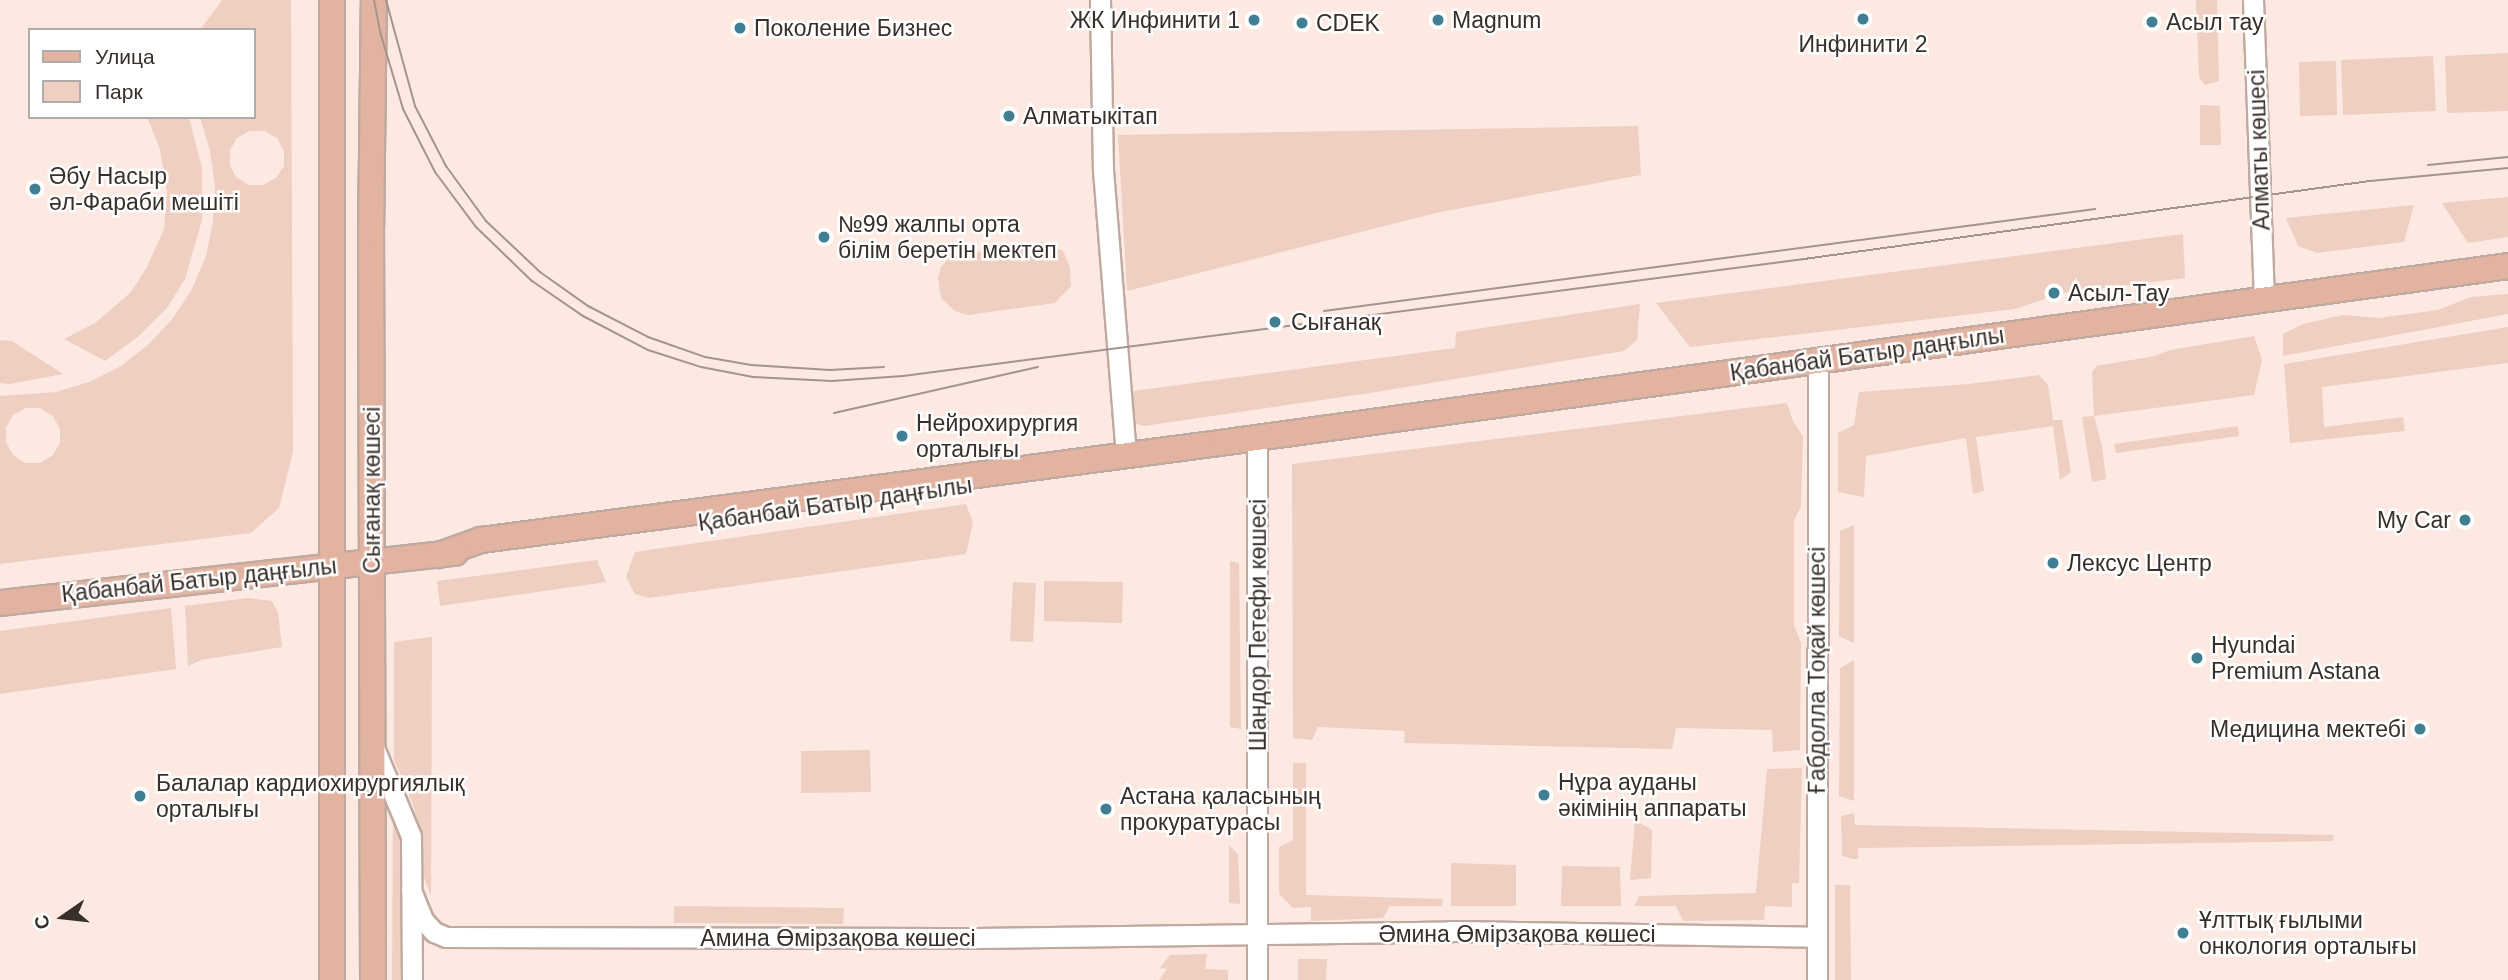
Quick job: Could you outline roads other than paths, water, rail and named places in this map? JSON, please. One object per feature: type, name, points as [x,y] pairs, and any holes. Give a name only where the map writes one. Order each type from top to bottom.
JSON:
[{"type":"main road","name":"Сығанақ көшесі","points":[[332,0],[332,980]]},
{"type":"main road","name":"Сығанақ көшесі","points":[[373,980],[374,0]]},
{"type":"main road","name":"Қабанбай Батыр даңғылы","points":[[439,555],[481,540],[1258,438],[2502,268]]},
{"type":"main road","name":"Қабанбай Батыр даңғылы","points":[[0,603],[439,555],[982,484],[1214,450],[1227,442]]},
{"type":"street","points":[[1100,0],[1104,170],[1126,454]]},
{"type":"street","name":"Алматы көшесі","points":[[2253,0],[2264,300]]},
{"type":"street","name":"Ғабдолла Тоқай көшесі","points":[[1816,980],[1818,360]]},
{"type":"street","name":"Шандор Петефи көшесі","points":[[1257,980],[1258,438]]},
{"type":"street","points":[[372,743],[411,836],[412,972]]},
{"type":"street","points":[[411,890],[423,920],[434,932],[452,937]]},
{"type":"street","name":"Әмина Өмірзақова көшесі","points":[[1218,936],[1450,931],[1816,937]]},
{"type":"street","name":"Амина Өмірзақова көшесі","points":[[452,937],[1218,936]]},
{"type":"street","points":[[412,972],[433,942],[452,937]]},
{"type":"tram line","points":[[374,0],[381,35],[403,109],[435,172],[476,227],[532,281],[583,316],[648,350],[701,367],[753,377],[832,381],[903,376],[1804,259],[2370,181],[2508,168]]},
{"type":"tram line","points":[[386,0],[415,106],[446,166],[486,221],[540,272],[588,306],[648,337],[705,357],[751,365],[830,370],[884,367]]},
{"type":"tram line","points":[[2428,165],[2508,157]]},
{"type":"tram line","points":[[1324,311],[2095,209]]},
{"type":"tram line","points":[[834,413],[1038,367]]},
{"type":"place","name":"Инфинити 2","points":[[1863,19]]},
{"type":"place","name":"ЖК Инфинити 1","points":[[1254,20]]},
{"type":"place","name":"Magnum","points":[[1438,20]]},
{"type":"place","name":"Асыл тау","points":[[2152,22]]},
{"type":"place","name":"CDEK","points":[[1302,23]]},
{"type":"place","name":"Поколение Бизнес","points":[[740,28]]},
{"type":"place","name":"Алматыкітап","points":[[1009,116]]},
{"type":"place","name":"Әбу Насыр әл-Фараби мешіті","points":[[35,189]]},
{"type":"place","name":"№99 жалпы орта білім беретін мектеп","points":[[824,237]]},
{"type":"place","name":"Асыл-Тау","points":[[2054,293]]},
{"type":"place","name":"Сығанақ","points":[[1275,322]]},
{"type":"place","name":"Нейрохирургия орталығы","points":[[902,436]]},
{"type":"place","name":"My Car","points":[[2465,520]]},
{"type":"place","name":"Лексус Центр","points":[[2053,563]]},
{"type":"place","name":"Hyundai Premium Astana","points":[[2197,658]]},
{"type":"place","name":"Медицина мектебі","points":[[2420,729]]},
{"type":"place","name":"Нұра ауданы әкімінің аппараты","points":[[1544,795]]},
{"type":"place","name":"Балалар кардиохирургиялық орталығы","points":[[140,796]]},
{"type":"place","name":"Астана қаласының прокуратурасы","points":[[1106,809]]},
{"type":"place","name":"Ұлттық ғылыми онкология орталығы","points":[[2183,933]]}]
